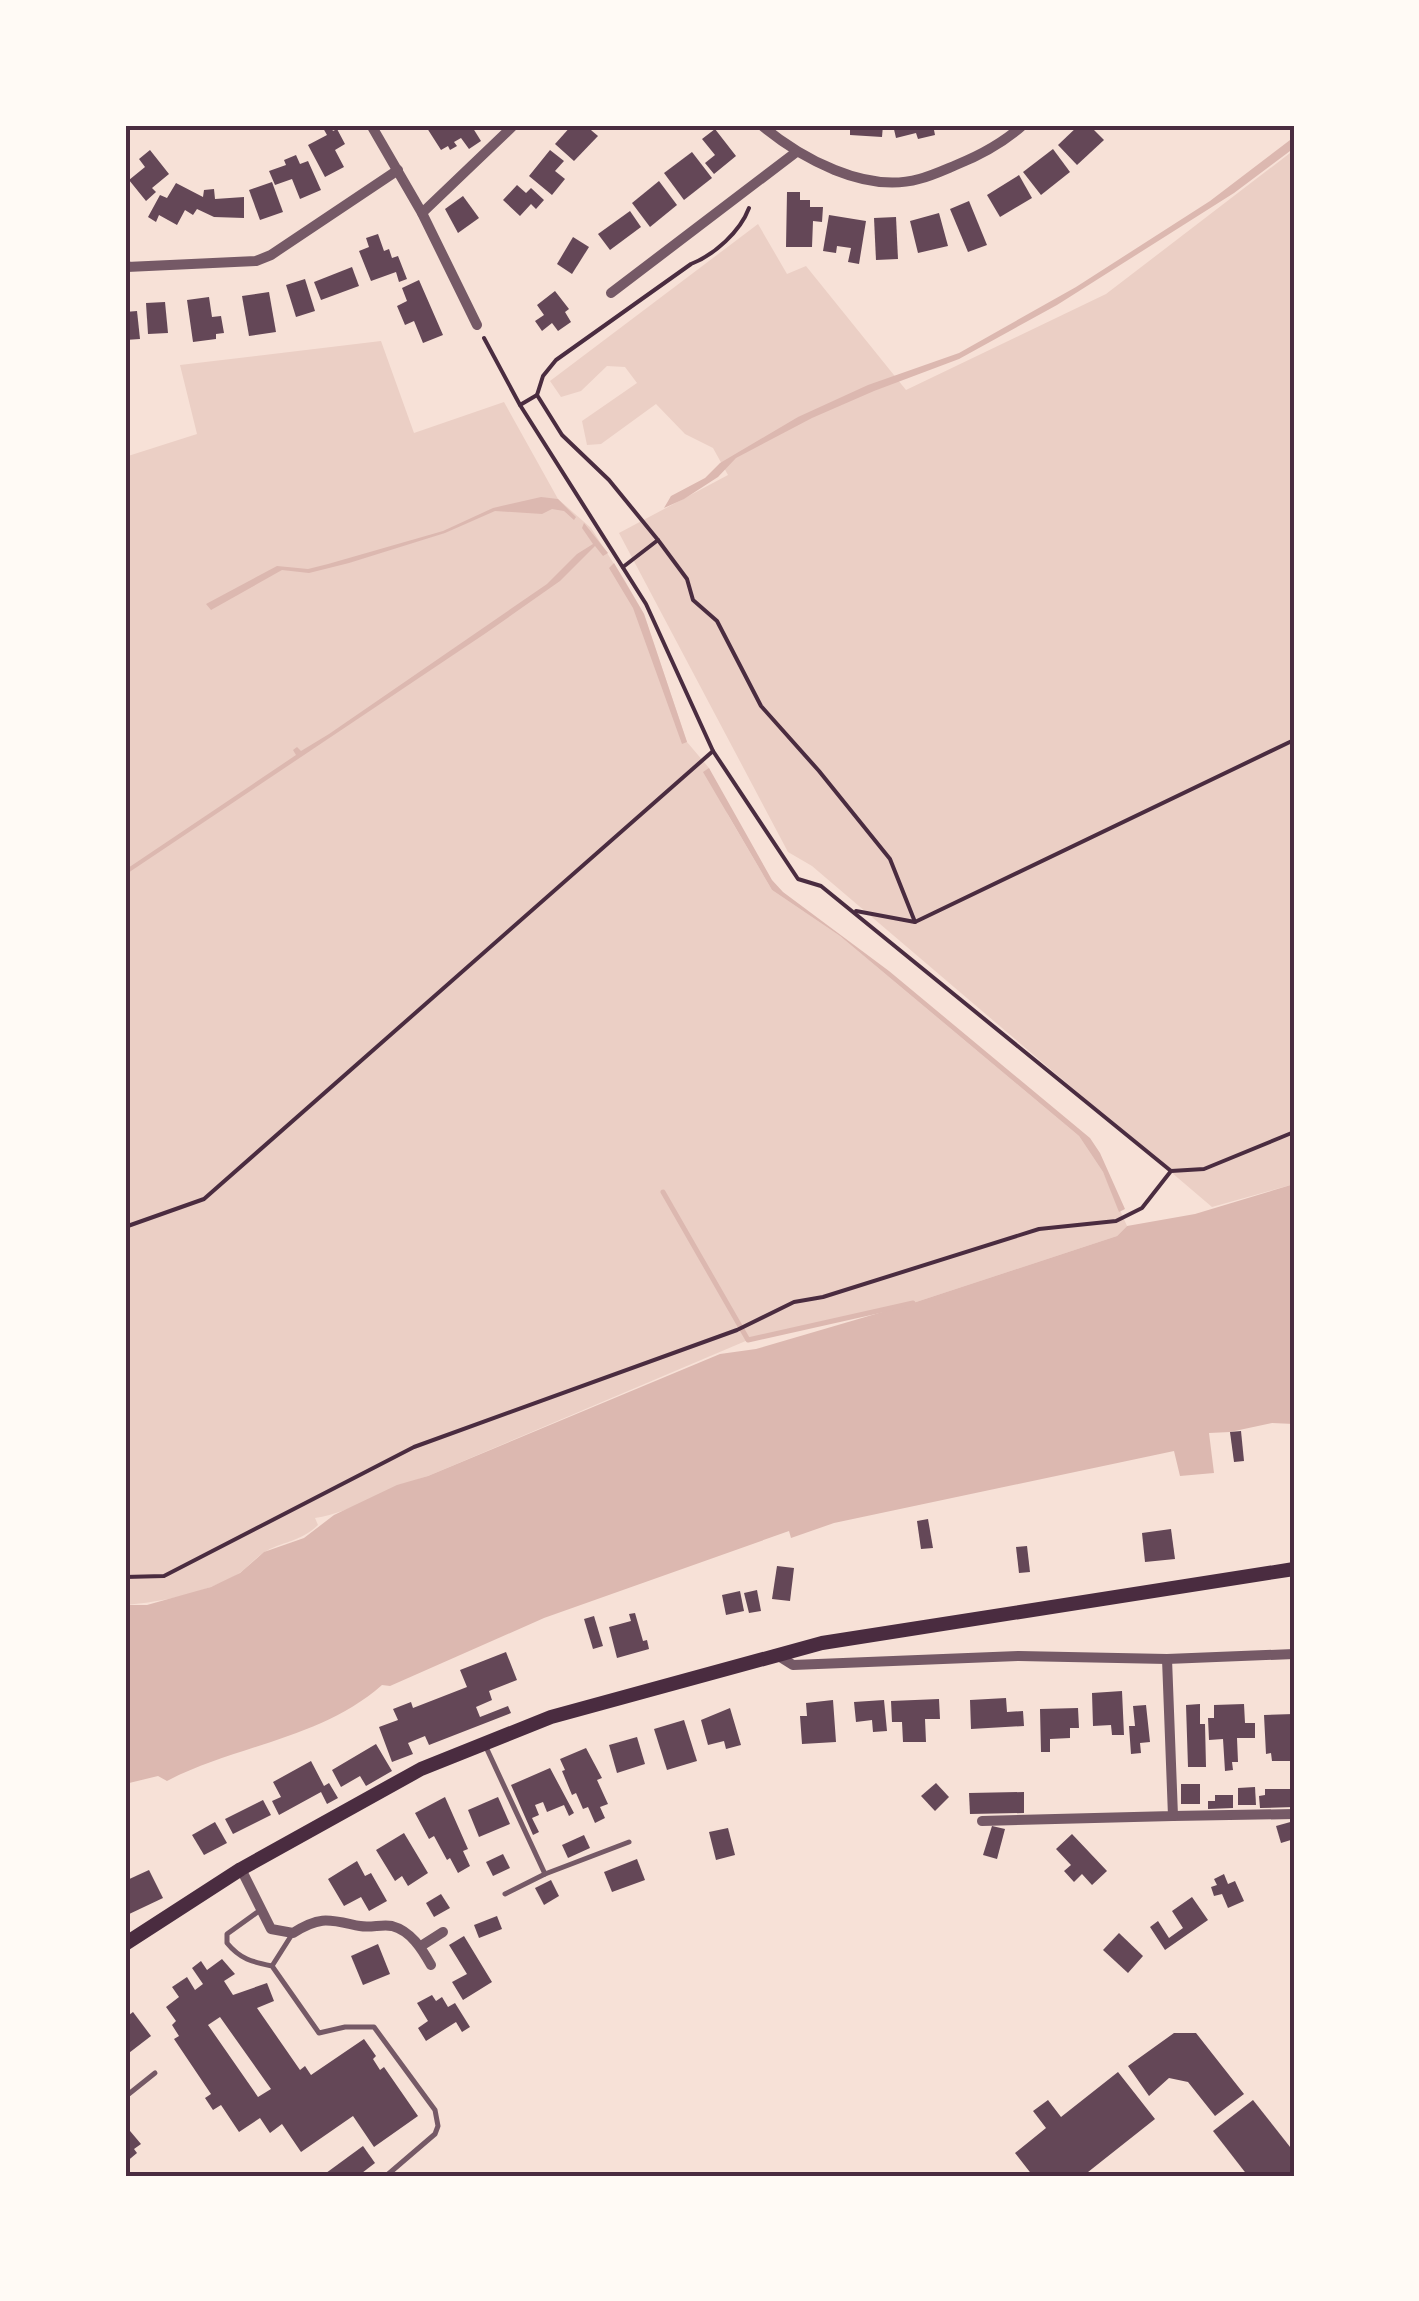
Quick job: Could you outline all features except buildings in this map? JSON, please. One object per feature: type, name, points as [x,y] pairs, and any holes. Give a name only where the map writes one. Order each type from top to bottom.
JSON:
[{"type":"main road","points":[[125,1944],[241,1869],[421,1769],[566,1713],[822,1642],[1294,1568]]},
{"type":"street","points":[[372,125],[422,213],[477,325]]},
{"type":"street","points":[[422,213],[514,125]]},
{"type":"street","points":[[761,125],[795,153],[864,179],[891,182],[918,180],[997,146],[1023,125]]},
{"type":"street","points":[[610,293],[795,153]]},
{"type":"street","points":[[125,265],[256,261],[271,255],[398,170]]},
{"type":"street","points":[[777,1654],[793,1665],[1020,1656],[1167,1659],[1294,1654]]},
{"type":"street","points":[[1167,1659],[1174,1816]]},
{"type":"street","points":[[982,1821],[1294,1814]]},
{"type":"street","points":[[241,1869],[270,1928],[293,1933],[310,1922],[328,1918],[371,1928],[392,1926],[421,1946],[431,1964]]},
{"type":"street","points":[[421,1946],[444,1932]]},
{"type":"lane","points":[[484,1742],[545,1874]]},
{"type":"lane","points":[[505,1894],[545,1874],[630,1842]]},
{"type":"lane","points":[[260,1911],[227,1934],[227,1943],[244,1960],[272,1966],[319,2033],[345,2026],[374,2028],[435,2110],[435,2134],[386,2176]]},
{"type":"lane","points":[[272,1966],[293,1933]]},
{"type":"lane","points":[[125,2097],[155,2073]]},
{"type":"path","points":[[520,406],[537,395],[543,376],[556,360],[691,264],[707,258],[745,218],[752,201],[744,191]]},
{"type":"path","points":[[477,325],[520,406],[646,604],[713,751],[798,879],[821,886],[1171,1172],[1204,1169],[1294,1132]]},
{"type":"path","points":[[537,395],[562,435],[609,480],[658,540],[687,580],[694,600],[718,621],[761,706],[820,771],[890,859],[915,922]]},
{"type":"path","points":[[622,567],[658,540]]},
{"type":"path","points":[[851,910],[915,922],[1294,740]]},
{"type":"path","points":[[125,1227],[204,1199],[713,751]]},
{"type":"path","points":[[125,1578],[164,1576],[414,1447],[737,1330],[794,1302],[822,1297],[1039,1229],[1116,1221],[1142,1208],[1171,1172]]},
{"type":"shaded area","points":[[1294,137],[1294,148],[1234,193],[1057,305],[959,359],[812,418],[736,458],[718,477],[664,508],[671,496],[798,417],[868,385],[959,353],[1076,287],[1210,201]]},
{"type":"shaded area","points":[[1294,150],[1294,1184],[1212,1207],[812,866],[788,852],[619,533],[728,475],[713,448],[685,434],[656,404],[601,444],[587,445],[582,421],[637,383],[625,367],[607,366],[581,391],[561,397],[550,381],[758,224],[787,274],[806,266],[906,390],[1106,294]]},
{"type":"shaded area","points":[[381,341],[414,433],[504,402],[558,499],[591,528],[644,614],[687,742],[709,768],[728,815],[772,890],[840,936],[1079,1136],[1103,1172],[1127,1226],[1117,1236],[913,1303],[748,1340],[358,1505],[315,1518],[318,1525],[311,1531],[263,1553],[238,1574],[212,1586],[169,1599],[125,1605],[125,457],[197,434],[180,365]]},
{"type":"shaded area","points":[[541,497],[558,499],[576,517],[574,520],[564,511],[552,509],[542,514],[495,511],[445,533],[349,563],[309,573],[282,570],[211,610],[206,604],[277,566],[308,569],[328,564],[443,531],[493,508]]},
{"type":"shaded area","points":[[584,523],[608,553],[603,556],[595,546],[560,581],[486,633],[125,875],[125,870],[296,755],[293,750],[297,747],[301,751],[329,734],[547,584],[593,544],[582,528]]},
{"type":"shaded area","points":[[614,563],[644,614],[687,742],[682,744],[633,608],[609,568]]},
{"type":"shaded area","points":[[709,768],[772,880],[783,892],[889,971],[1090,1138],[1125,1209],[1119,1212],[1103,1172],[1079,1136],[840,936],[772,890],[703,772]]},
{"type":"shaded area","points":[[1294,1184],[1294,1424],[1272,1423],[1209,1433],[1214,1473],[1180,1476],[1174,1451],[834,1523],[791,1538],[789,1531],[544,1618],[390,1686],[382,1685],[358,1703],[305,1730],[167,1781],[158,1776],[125,1784],[125,1605],[147,1605],[211,1587],[240,1573],[264,1552],[304,1538],[334,1515],[397,1485],[428,1476],[720,1354],[756,1349],[913,1303],[1117,1236],[1127,1226],[1195,1214]]},
{"type":"waterway","points":[[663,1192],[748,1340],[913,1303]]}]
